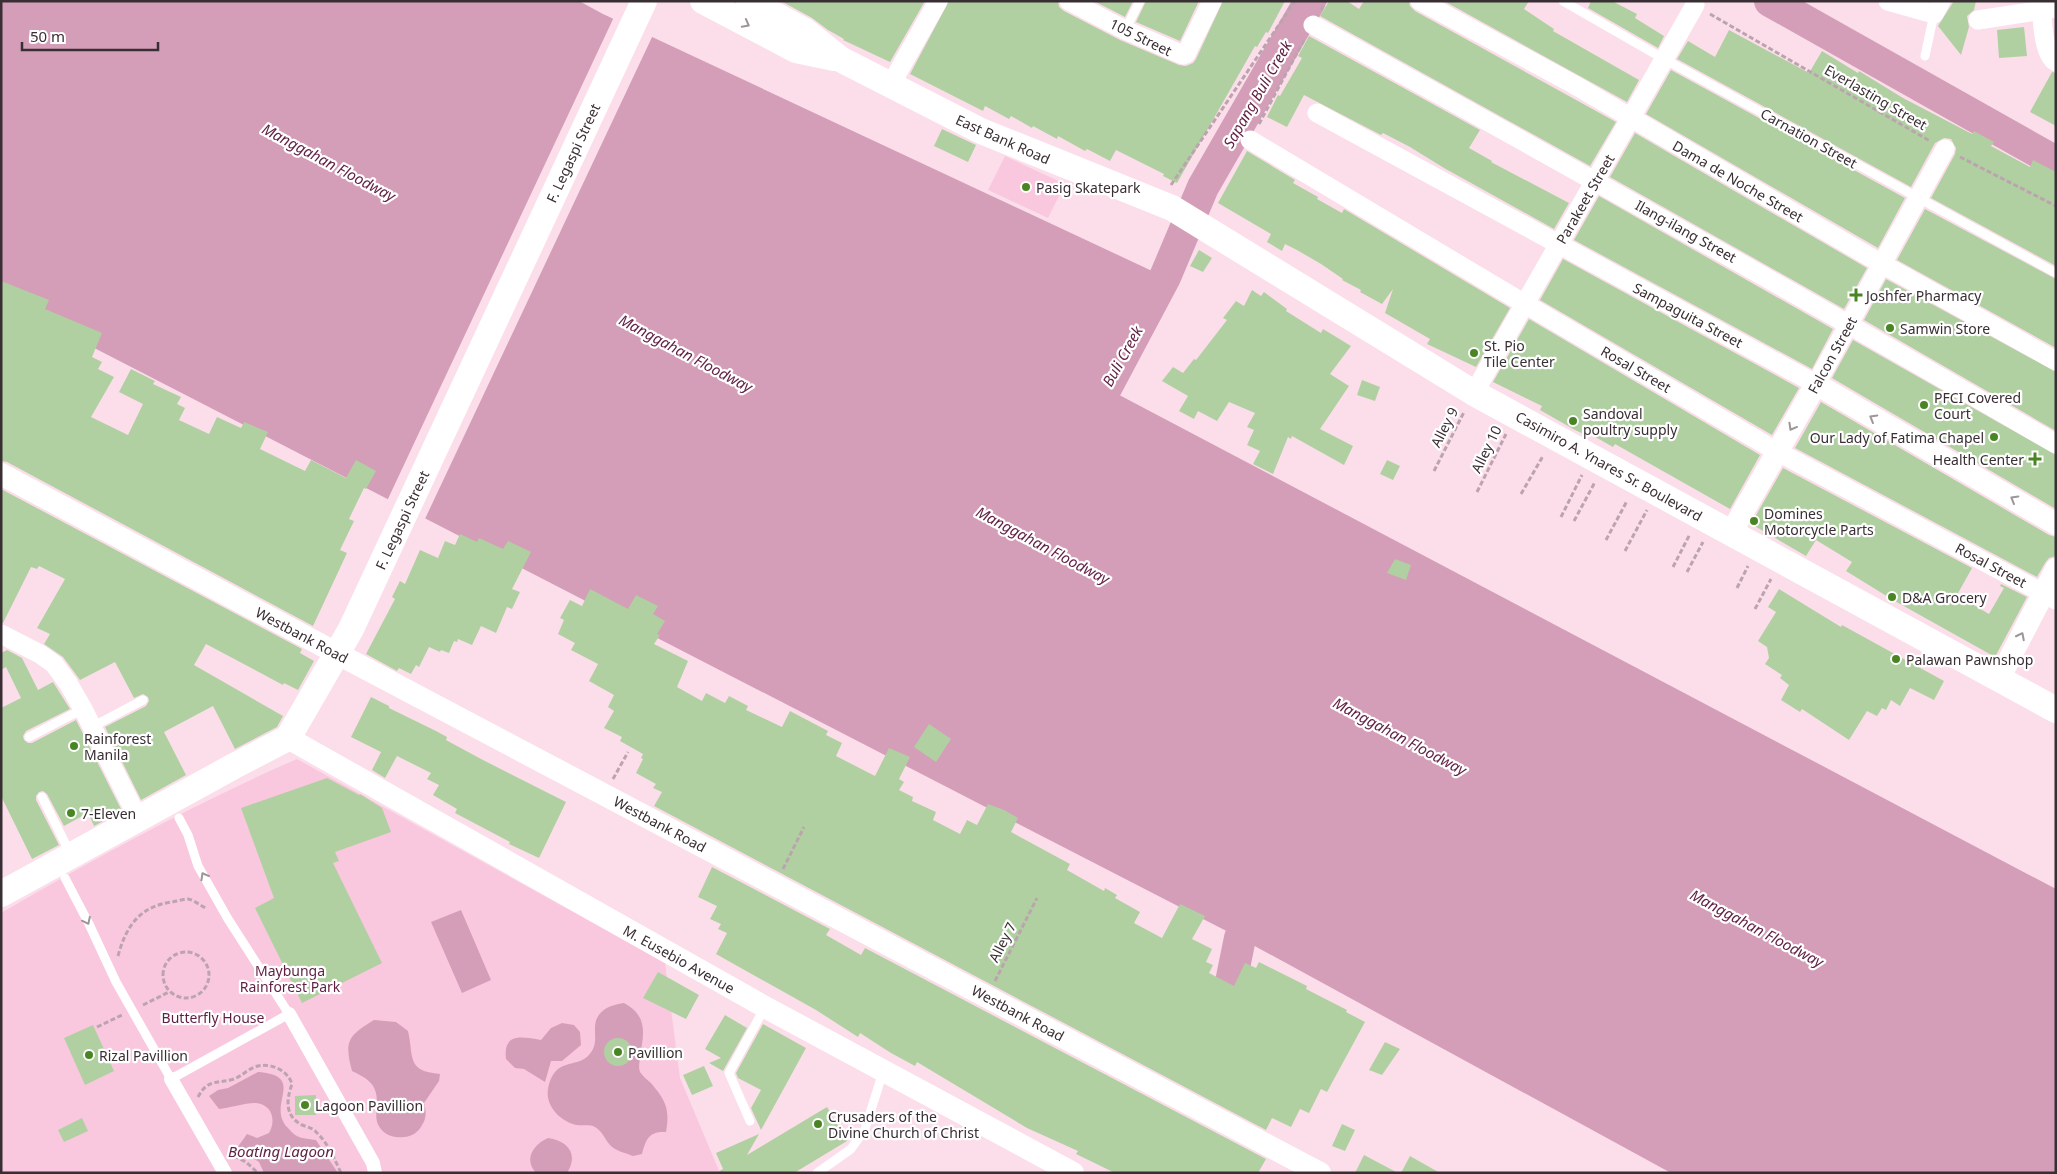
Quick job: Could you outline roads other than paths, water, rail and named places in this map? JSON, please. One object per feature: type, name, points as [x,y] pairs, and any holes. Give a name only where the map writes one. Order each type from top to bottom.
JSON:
[{"type":"main road","name":"East Bank Road","points":[[703,1],[796,50],[840,59]]},
{"type":"main road","name":"East Bank Road","points":[[749,1],[804,30],[840,59],[981,131],[1166,205]]},
{"type":"main road","name":"F. Legaspi Street","points":[[288,738],[338,654],[358,613],[640,10]]},
{"type":"main road","name":"Casimiro A. Ynares Sr. Boulevard","points":[[1166,205],[1212,231],[1474,392],[2056,710]]},
{"type":"main road","points":[[1,894],[68,866],[138,818],[288,738]]},
{"type":"street","points":[[890,86],[938,1]]},
{"type":"street","name":"105 Street","points":[[1071,2],[1125,30],[1180,55],[1186,54],[1212,1]]},
{"type":"street","name":"Dama de Noche Street","points":[[1420,1],[1573,84],[1882,264],[2056,361]]},
{"type":"street","points":[[1888,1],[1938,8]]},
{"type":"street","name":"Parakeet Street","points":[[1474,392],[1695,5]]},
{"type":"street","points":[[1978,20],[2047,6],[2046,50],[2053,60]]},
{"type":"street","name":"Ilang-ilang Street","points":[[1312,25],[1595,180],[2056,444]]},
{"type":"street","name":"Sampaguita Street","points":[[1317,113],[1816,384],[2056,524]]},
{"type":"street","name":"Rosal Street","points":[[1250,140],[1778,452],[2050,597]]},
{"type":"street","name":"Falcon Street","points":[[1715,524],[1778,452],[1945,149]]},
{"type":"street","name":"Westbank Road","points":[[1,474],[1320,1173]]},
{"type":"street","points":[[1999,679],[2050,597],[2056,569]]},
{"type":"street","points":[[1,634],[40,654],[54,664],[68,683],[83,710],[138,818]]},
{"type":"street","name":"M. Eusebio Avenue","points":[[288,738],[765,1007],[1046,1161],[1073,1173]]},
{"type":"street","points":[[289,1014],[373,1163],[375,1173]]},
{"type":"street","points":[[171,1079],[225,1173]]},
{"type":"lane","points":[[1125,30],[1140,1]]},
{"type":"lane","name":"Carnation Street","points":[[1563,1],[1664,59],[2056,273]]},
{"type":"lane","points":[[1925,56],[1938,8]]},
{"type":"lane","points":[[92,727],[143,700]]},
{"type":"lane","points":[[30,737],[83,710]]},
{"type":"lane","points":[[42,797],[89,924],[112,976],[171,1079],[289,1014],[227,918],[198,866],[188,835],[179,818]]},
{"type":"lane","points":[[750,1121],[729,1073],[765,1007]]},
{"type":"lane","points":[[817,1173],[851,1150],[866,1129],[883,1072]]},
{"type":"water","name":"Manggahan Floodway","points":[[1,1],[579,1],[603,14],[1165,277],[1106,388],[2056,889],[2056,1173],[1671,1173],[1240,938],[1,300]]},
{"type":"water","points":[[461,910],[491,980],[462,993],[431,922]]},
{"type":"water","points":[[624,1003],[632,1008],[641,1019],[643,1040],[639,1070],[660,1095],[667,1111],[666,1132],[656,1133],[649,1137],[642,1154],[633,1156],[612,1147],[595,1127],[577,1125],[560,1117],[552,1107],[548,1095],[550,1081],[556,1071],[563,1066],[586,1058],[593,1049],[595,1024],[603,1010]]},
{"type":"water","points":[[374,1020],[396,1022],[408,1031],[412,1055],[417,1066],[422,1070],[440,1074],[439,1081],[424,1103],[426,1114],[421,1128],[409,1136],[392,1136],[380,1128],[376,1118],[377,1102],[375,1090],[365,1078],[352,1071],[348,1053],[350,1040],[358,1030]]},
{"type":"water","points":[[562,1023],[574,1025],[580,1032],[581,1045],[562,1061],[551,1061],[545,1082],[524,1069],[515,1068],[506,1059],[506,1050],[511,1040],[527,1038],[541,1040],[551,1028]]},
{"type":"water","name":"Boating Lagoon","points":[[258,1072],[281,1079],[283,1085],[282,1119],[296,1135],[316,1140],[338,1173],[264,1173],[259,1162],[237,1148],[247,1134],[257,1138],[269,1133],[272,1124],[272,1114],[262,1104],[256,1103],[219,1109],[209,1096]]},
{"type":"water","points":[[548,1138],[561,1142],[570,1150],[572,1160],[567,1173],[536,1173],[532,1168],[530,1157],[532,1152],[538,1144]]},
{"type":"waterway","name":"Buli Creek","points":[[1071,416],[1106,388],[1165,277],[1203,187],[1310,1]]},
{"type":"waterway","points":[[1770,1],[2056,162]]},
{"type":"waterway","points":[[1234,1021],[1241,1008],[1228,997],[1240,938]]},
{"type":"place","name":"Pasig Skatepark","points":[[1026,187]]},
{"type":"place","name":"Joshfer Pharmacy","points":[[1856,295]]},
{"type":"place","name":"Samwin Store","points":[[1890,328]]},
{"type":"place","name":"St. Pio Tile Center","points":[[1474,353]]},
{"type":"place","name":"PFCI Covered Court","points":[[1924,405]]},
{"type":"place","name":"Sandoval poultry supply","points":[[1573,421]]},
{"type":"place","name":"Our Lady of Fatima Chapel","points":[[1994,437]]},
{"type":"place","name":"Health Center","points":[[2035,459]]},
{"type":"place","name":"Domines Motorcycle Parts","points":[[1754,521]]},
{"type":"place","name":"D&A Grocery","points":[[1892,597]]},
{"type":"place","name":"Palawan Pawnshop","points":[[1896,659]]},
{"type":"place","name":"Rainforest Manila","points":[[74,746]]},
{"type":"place","name":"7-Eleven","points":[[71,813]]},
{"type":"place","name":"Pavillion","points":[[618,1052]]},
{"type":"place","name":"Rizal Pavillion","points":[[89,1055]]},
{"type":"place","name":"Lagoon Pavillion","points":[[305,1105]]},
{"type":"place","name":"Crusaders of the Divine Church of Christ","points":[[818,1124]]},
{"type":"water label","name":"Sapang Buli Creek","points":[[1257,94]]},
{"type":"park label","name":"Maybunga Rainforest Park","points":[[290,978]]},
{"type":"park label","name":"Butterfly House","points":[[213,1017]]}]
